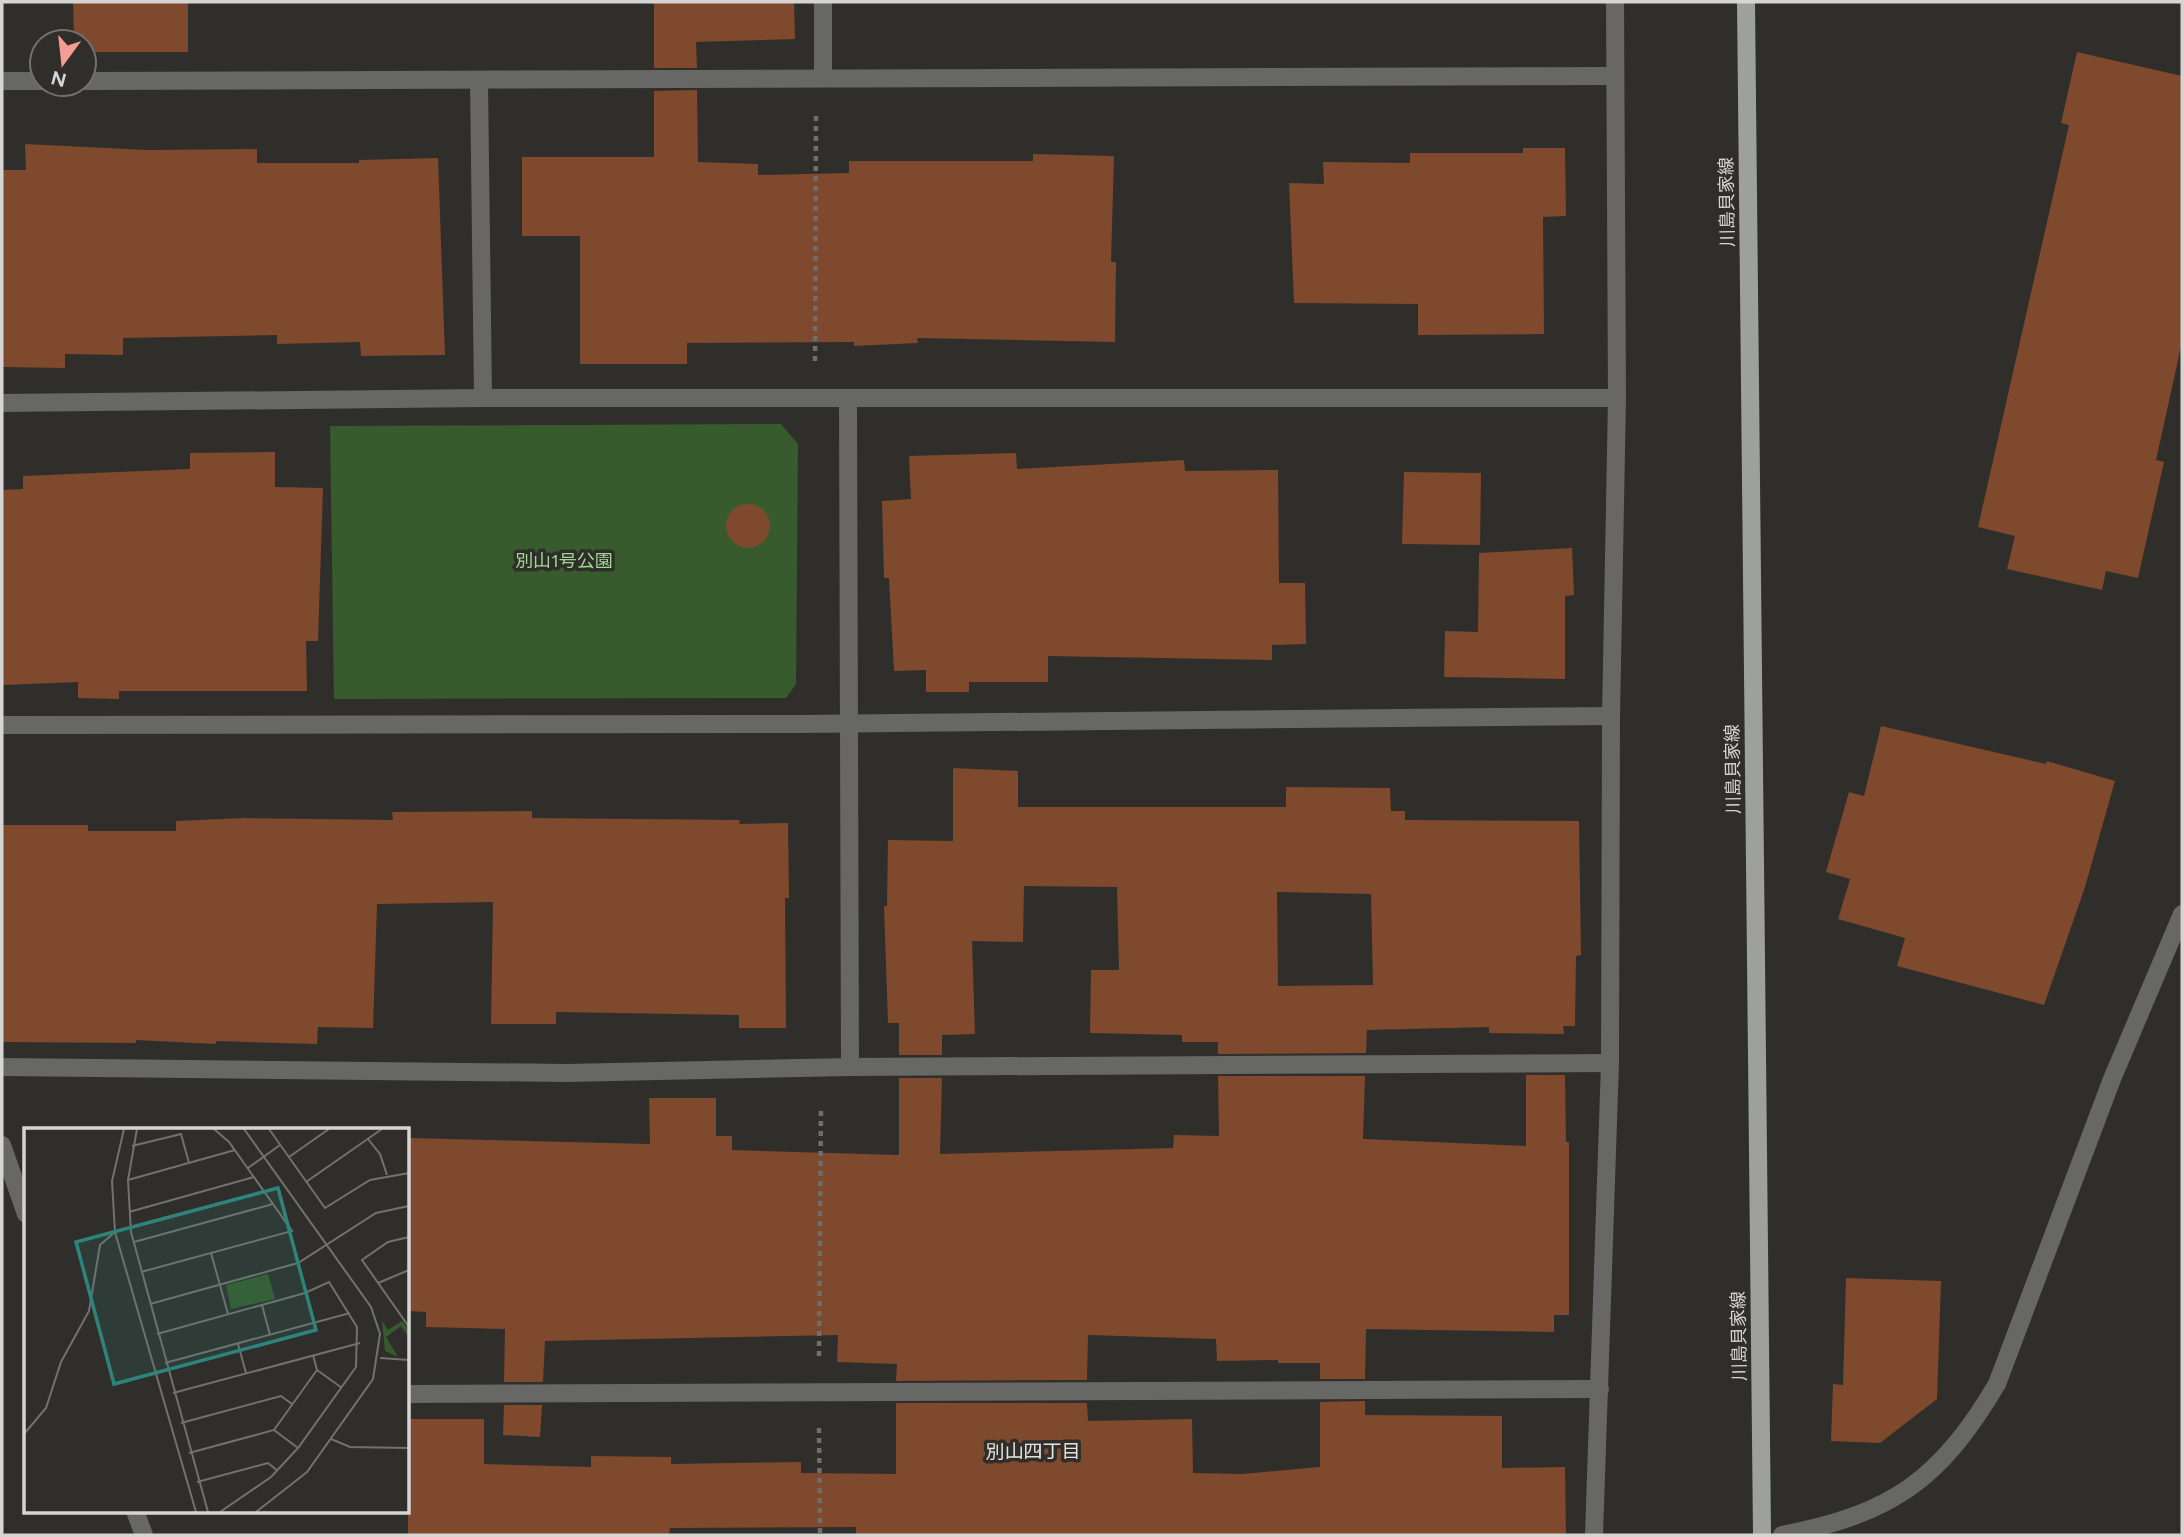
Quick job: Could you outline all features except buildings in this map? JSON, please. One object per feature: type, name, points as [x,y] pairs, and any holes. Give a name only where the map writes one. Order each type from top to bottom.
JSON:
[{"type":"main road","name":"川島貝家線","points":[[1746,2],[1762,1535]]},
{"type":"street","points":[[820,77],[823,2]]},
{"type":"street","points":[[1594,1535],[1610,1063],[1611,716],[1617,398],[1615,2]]},
{"type":"street","points":[[98,81],[1614,76]]},
{"type":"street","points":[[2,81],[28,81]]},
{"type":"street","points":[[480,81],[483,398]]},
{"type":"street","points":[[2,403],[483,398],[1617,398]]},
{"type":"street","points":[[848,400],[850,1067]]},
{"type":"street","points":[[2,725],[848,724],[1611,716]]},
{"type":"street","points":[[1782,1535],[1818,1528],[1896,1498],[1929,1474],[1958,1446],[1976,1420],[1997,1384],[2107,1092],[2182,914]]},
{"type":"street","points":[[2,1067],[554,1073],[850,1067],[1610,1063]]},
{"type":"street","points":[[2,1145],[24,1208]]},
{"type":"street","points":[[410,1394],[1600,1389]]},
{"type":"street","points":[[135,1512],[144,1535]]},
{"type":"path","points":[[815,400],[820,77]]},
{"type":"path","points":[[820,1535],[821,1068]]},
{"type":"green space","name":"別山1号公園","points":[[781,424],[798,444],[796,684],[786,698],[334,699],[330,426]]},
{"type":"district","name":"別山四丁目","points":[[1033,1451]]}]
